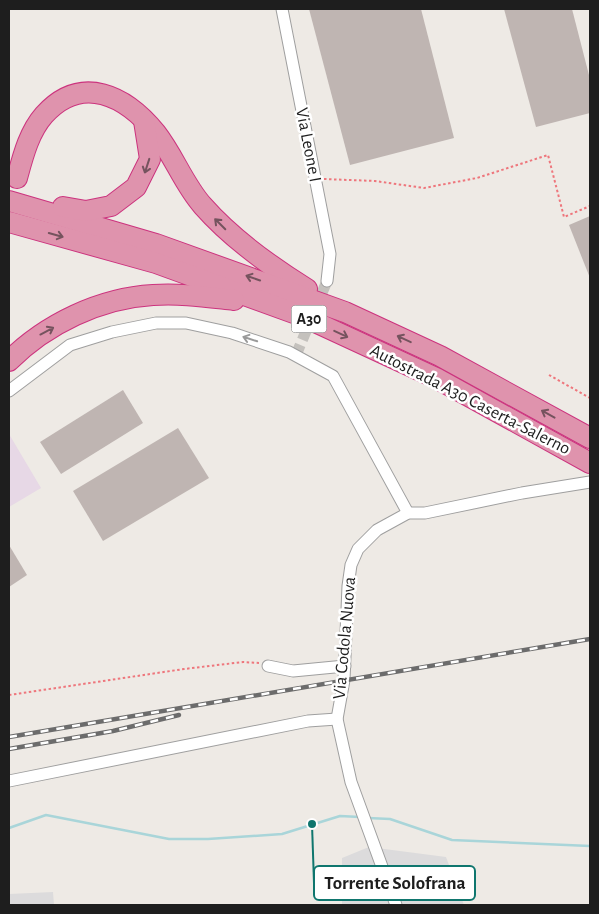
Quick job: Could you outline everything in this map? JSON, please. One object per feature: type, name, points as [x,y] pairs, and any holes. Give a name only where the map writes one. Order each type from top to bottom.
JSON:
[{"type":"highway","points":[[17,178],[31,134],[43,116],[59,101],[75,95],[103,93],[124,102],[144,119],[157,134],[201,204],[222,227],[294,281],[345,312]]},
{"type":"highway","points":[[9,199],[86,211],[110,206],[136,188],[144,176],[150,159],[144,119]]},
{"type":"highway","name":"Autostrada A30 Caserta-Salerno","points":[[9,199],[156,244],[345,312],[440,356],[590,438]]},
{"type":"highway","name":"Autostrada A30 Caserta-Salerno","points":[[9,222],[156,263],[302,316],[436,378],[590,464]]},
{"type":"highway","points":[[9,361],[36,337],[75,316],[112,301],[152,295],[191,295],[239,300],[302,316]]},
{"type":"street","name":"Via Leone I","points":[[282,9],[330,254],[327,280]]},
{"type":"street","points":[[9,391],[70,345],[112,332],[156,323],[186,322],[223,331],[296,355],[333,376],[408,514]]},
{"type":"street","name":"Via Codola Nuova","points":[[396,905],[351,782],[337,719],[345,666],[348,586],[351,565],[358,549],[377,530],[408,514],[425,513],[522,492],[590,482]]},
{"type":"street","points":[[268,666],[293,671],[345,666]]},
{"type":"street","points":[[9,781],[308,721],[337,719]]},
{"type":"path","points":[[314,179],[375,182],[424,188],[477,178],[548,155],[564,217],[590,206]]},
{"type":"path","points":[[550,375],[590,398]]},
{"type":"path","points":[[9,695],[243,662],[268,666]]},
{"type":"shaded area","points":[[9,434],[41,488],[9,507]]},
{"type":"shaded area","points":[[369,847],[446,857],[464,905],[342,905],[342,858]]},
{"type":"shaded area","points":[[53,892],[54,905],[9,905],[9,894]]},
{"type":"building","points":[[309,9],[421,9],[454,138],[350,165]]},
{"type":"building","points":[[504,9],[572,9],[590,79],[590,113],[536,127]]},
{"type":"building","points":[[590,216],[590,278],[569,225]]},
{"type":"building","points":[[123,390],[143,423],[61,474],[40,442]]},
{"type":"building","points":[[178,428],[209,478],[103,541],[73,491]]},
{"type":"building","points":[[9,545],[27,575],[9,587]]},
{"type":"waterway","points":[[9,828],[46,815],[169,839],[208,839],[282,834],[340,816],[360,817]]},
{"type":"waterway","points":[[368,818],[390,819],[452,840],[590,846]]},
{"type":"tunnel","points":[[296,355],[327,281]]},
{"type":"railway","points":[[9,737],[590,639]]},
{"type":"railway","points":[[9,749],[113,731],[179,715]]},
{"type":"place","name":"Torrente Solofrana","points":[[312,824]]}]
